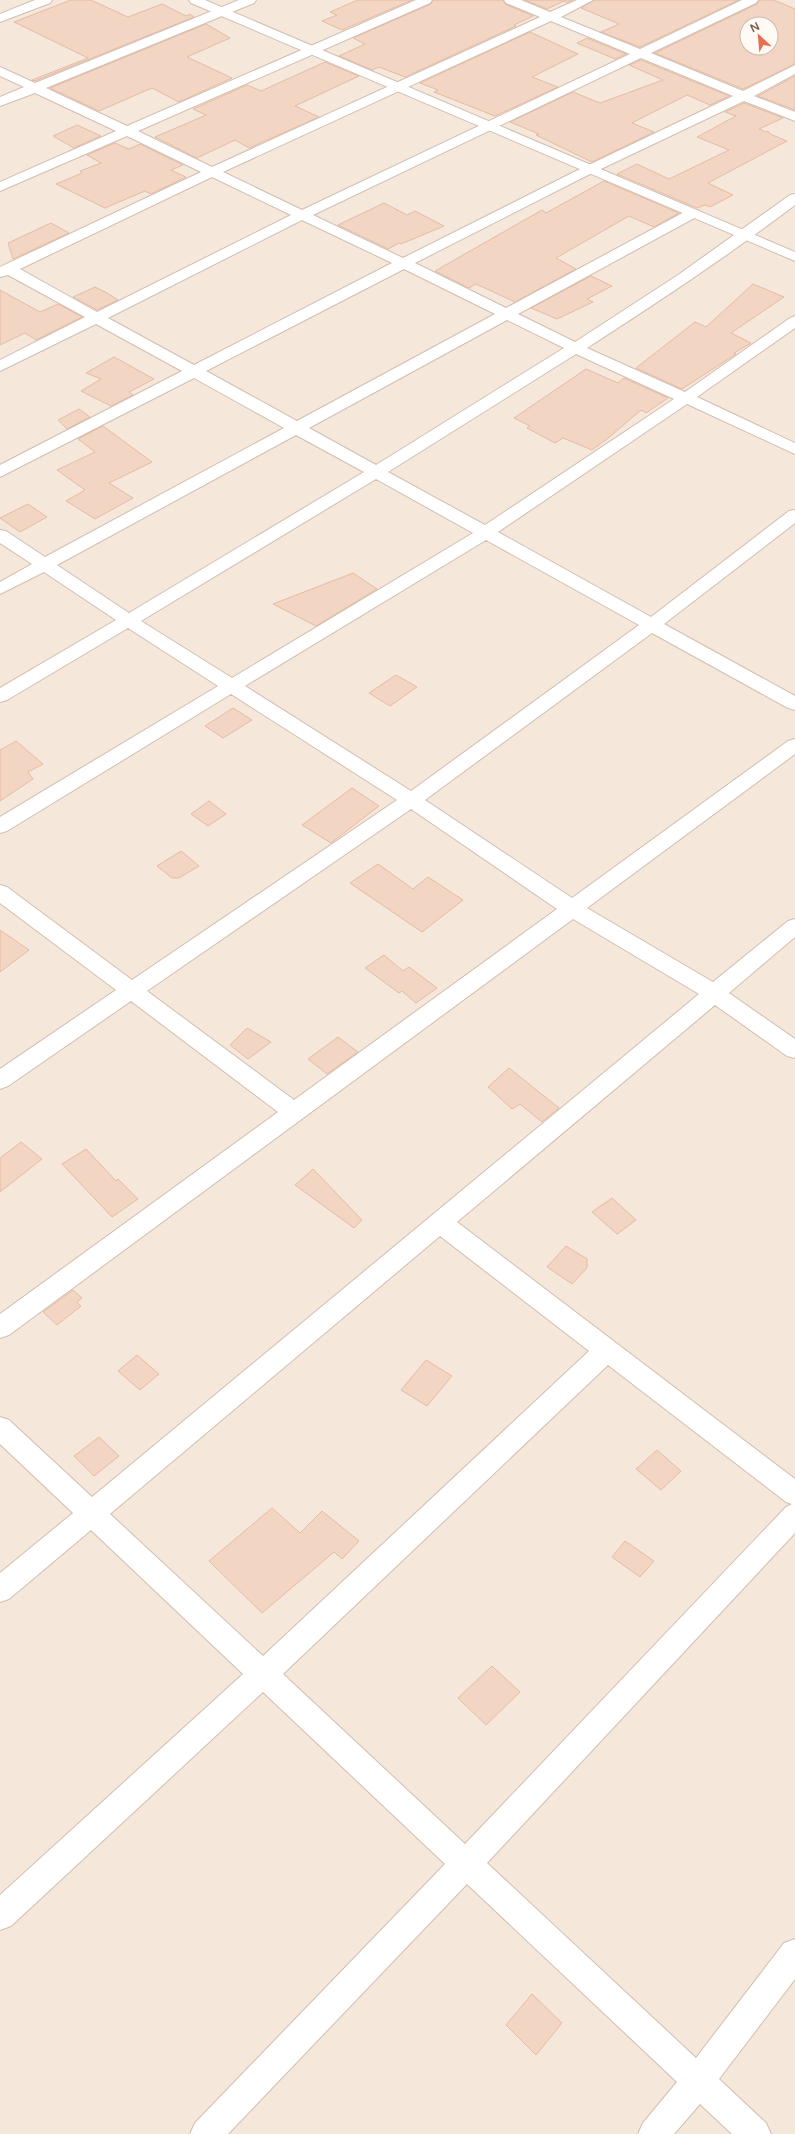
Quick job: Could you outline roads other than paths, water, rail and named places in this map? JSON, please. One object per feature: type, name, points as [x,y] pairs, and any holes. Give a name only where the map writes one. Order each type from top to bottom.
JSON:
[{"type":"street","points":[[0,18],[46,0]]},
{"type":"street","points":[[195,0],[795,257]]},
{"type":"street","points":[[0,102],[250,0]]},
{"type":"street","points":[[0,187],[426,0]]},
{"type":"street","points":[[510,0],[795,117]]},
{"type":"street","points":[[5,271],[212,172],[587,0]]},
{"type":"street","points":[[0,366],[302,215],[489,127],[752,0]]},
{"type":"street","points":[[0,472],[403,263],[589,169],[746,96],[795,69]]},
{"type":"street","points":[[0,71],[403,263],[575,348],[795,449]]},
{"type":"street","points":[[0,696],[129,621],[377,472],[575,348],[746,236],[795,198]]},
{"type":"street","points":[[0,589],[298,429],[505,314],[692,213]]},
{"type":"street","points":[[5,271],[97,318],[795,704]]},
{"type":"street","points":[[0,826],[485,533],[686,398],[795,321]]},
{"type":"street","points":[[0,1080],[411,800],[651,625],[795,515]]},
{"type":"street","points":[[0,535],[46,564],[129,621],[411,800],[573,909],[714,993],[795,1050]]},
{"type":"street","points":[[0,1328],[795,745]]},
{"type":"street","points":[[0,893],[295,1113]]},
{"type":"street","points":[[0,1590],[795,926]]},
{"type":"street","points":[[439,1222],[795,1494]]},
{"type":"street","points":[[0,1915],[263,1674],[607,1350]]},
{"type":"street","points":[[0,1428],[755,2134]]},
{"type":"street","points":[[206,2134],[466,1864],[795,1515]]},
{"type":"street","points":[[654,2134],[698,2081],[795,1954]]}]
